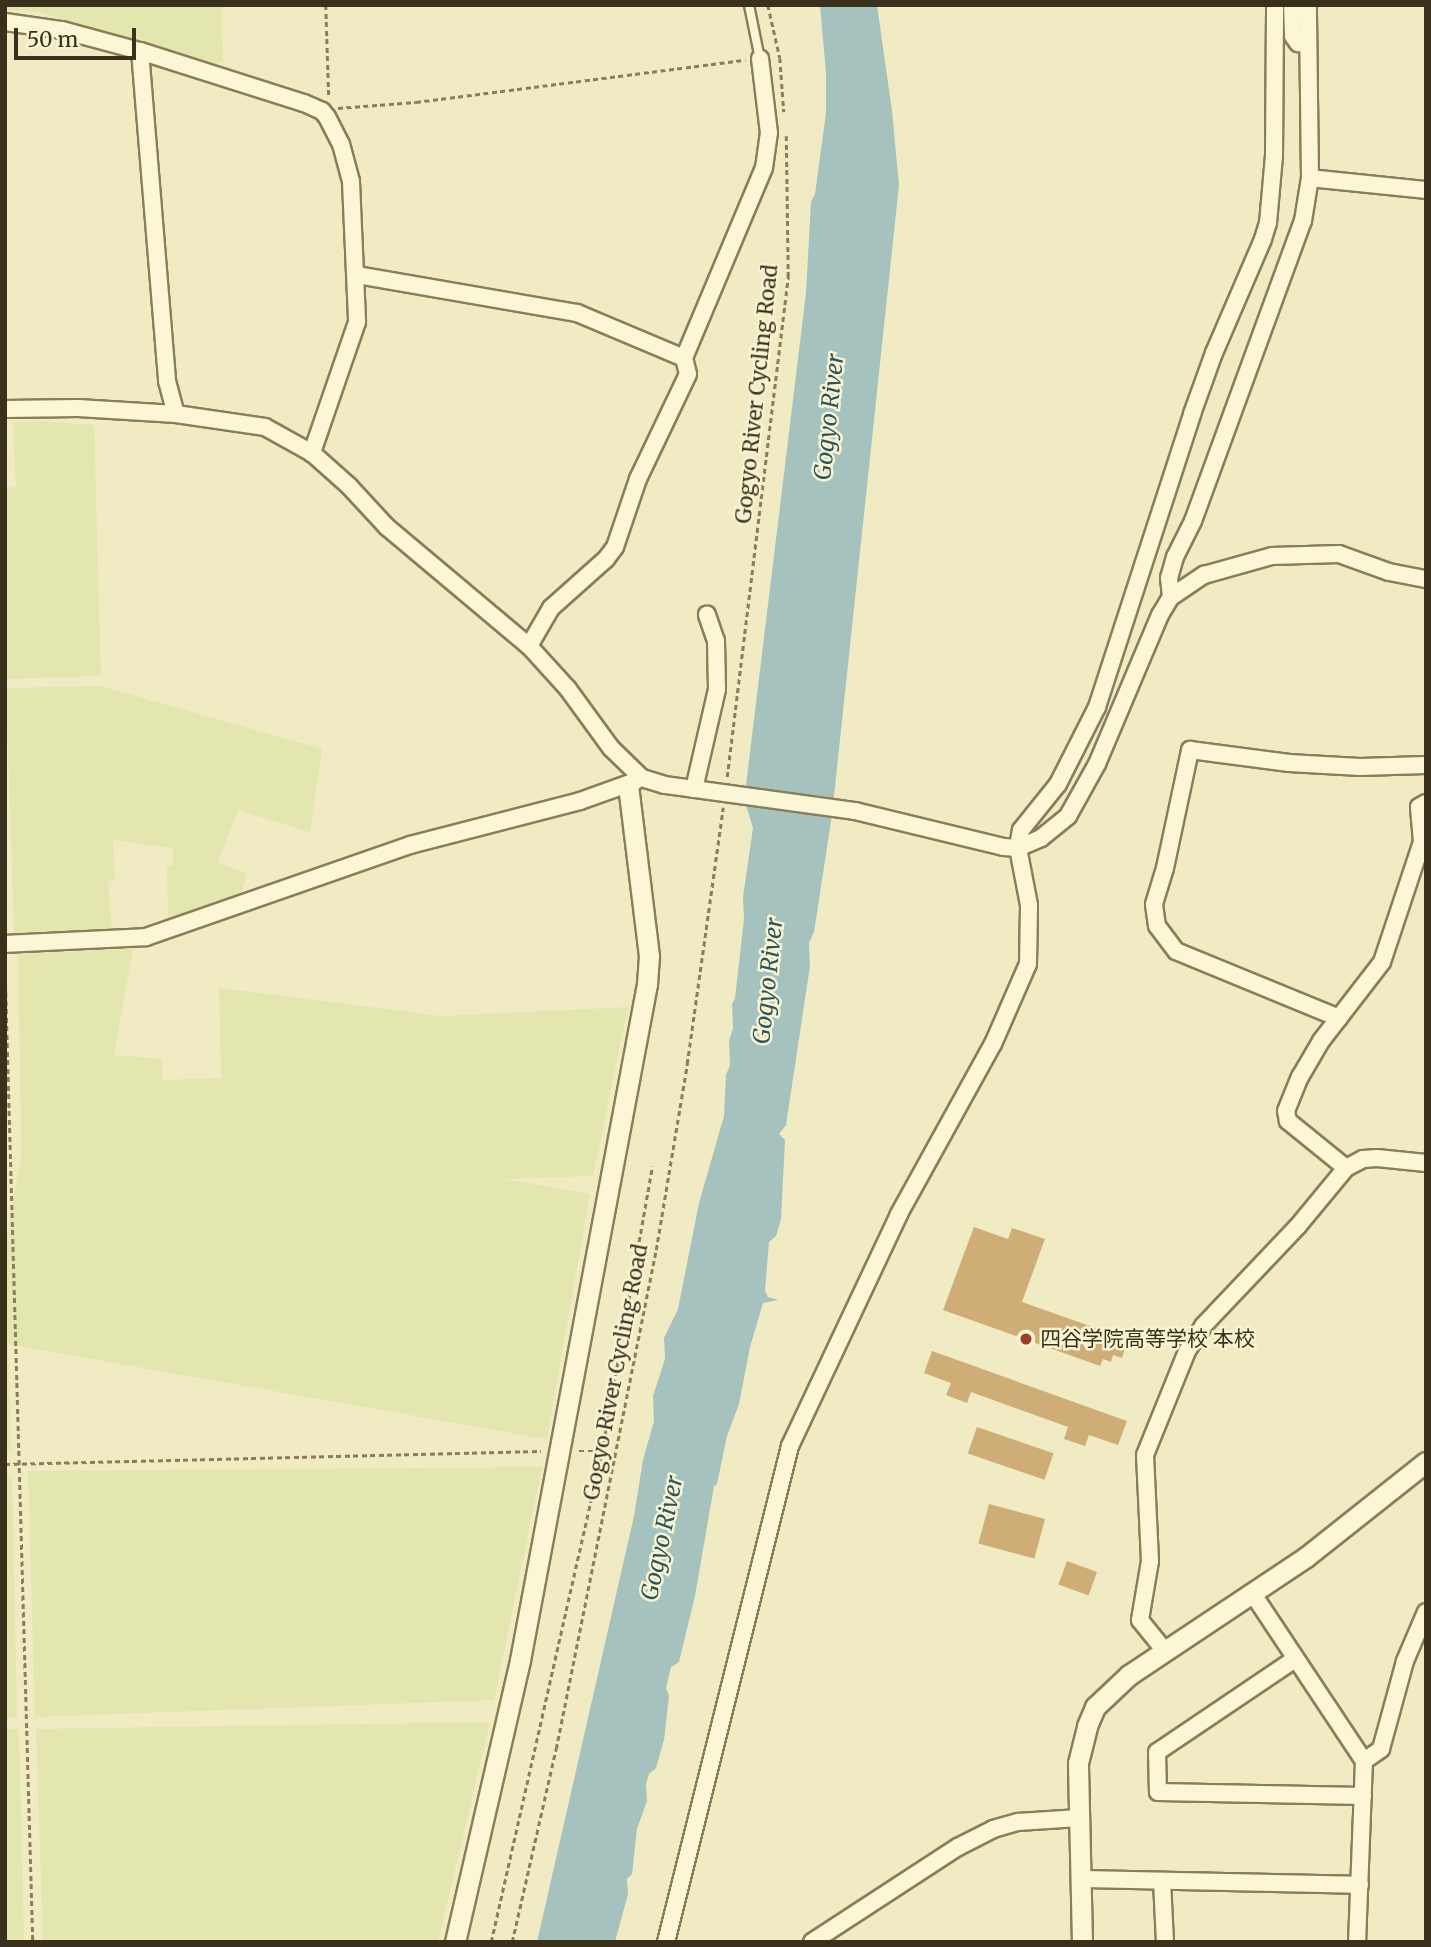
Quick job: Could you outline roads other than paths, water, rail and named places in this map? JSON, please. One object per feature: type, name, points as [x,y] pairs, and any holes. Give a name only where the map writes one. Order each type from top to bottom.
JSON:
[{"type":"street","points":[[666,1942],[790,1446],[899,1214],[993,1044],[1028,964],[1029,905],[1018,848],[1021,830],[1058,784],[1097,707],[1196,402],[1263,239],[1268,223],[1274,156],[1275,5]]},
{"type":"street","points":[[1292,5],[1293,36],[1298,43],[1308,44]]},
{"type":"street","points":[[1171,597],[1169,578],[1175,557],[1193,522],[1303,221],[1310,178],[1308,5]]},
{"type":"street","points":[[5,22],[62,30],[140,51],[322,111],[337,135],[347,160],[358,323],[312,453]]},
{"type":"street","points":[[140,51],[167,381],[176,414]]},
{"type":"street","points":[[529,646],[551,608],[606,559],[615,547],[639,479],[688,374],[684,358],[764,168],[769,133],[760,59]]},
{"type":"street","points":[[1310,178],[1426,190]]},
{"type":"street","points":[[356,275],[578,313],[684,358]]},
{"type":"street","points":[[5,409],[78,408],[176,414],[265,427],[312,453],[349,486],[387,527],[529,646],[568,689],[635,782],[649,956],[647,984],[562,1450],[517,1673],[455,1942]]},
{"type":"street","points":[[5,944],[146,937],[410,845],[635,782],[855,811],[1018,848],[1041,838],[1068,816],[1097,764],[1160,615],[1171,597],[1205,575],[1272,556],[1339,554],[1389,572],[1426,579]]},
{"type":"street","points":[[694,789],[717,689],[716,641],[708,615]]},
{"type":"street","points":[[1339,1018],[1176,951],[1157,926],[1154,904],[1165,867],[1190,750],[1289,763],[1360,767],[1426,765]]},
{"type":"street","points":[[1346,1168],[1286,1117],[1300,1077],[1339,1018],[1385,957],[1422,842],[1419,807],[1426,803]]},
{"type":"street","points":[[1165,1651],[1140,1620],[1150,1561],[1145,1455],[1187,1350],[1203,1326],[1298,1226],[1346,1168],[1363,1159],[1377,1158],[1426,1163]]},
{"type":"street","points":[[1082,1942],[1079,1818],[1081,1746],[1095,1707],[1129,1675],[1306,1557],[1426,1462]]},
{"type":"street","points":[[1253,1594],[1364,1761],[1357,1942]]},
{"type":"street","points":[[1364,1761],[1381,1749],[1405,1661],[1426,1612]]},
{"type":"street","points":[[1295,1659],[1157,1752],[1158,1792],[1363,1796]]},
{"type":"street","points":[[813,1942],[958,1847],[993,1829],[1018,1822],[1079,1818]]},
{"type":"street","points":[[1080,1879],[1360,1885]]},
{"type":"street","points":[[1162,1881],[1164,1942]]},
{"type":"lane","points":[[749,5],[760,59]]},
{"type":"water","name":"Gogyo River","points":[[820,5],[877,5],[899,185],[832,815],[814,932],[809,943],[810,966],[786,1125],[779,1134],[785,1140],[781,1219],[776,1236],[769,1242],[765,1291],[768,1297],[778,1300],[763,1303],[750,1347],[739,1404],[727,1436],[717,1484],[714,1486],[695,1596],[679,1662],[671,1667],[666,1688],[669,1696],[664,1740],[656,1768],[649,1774],[646,1784],[647,1801],[637,1829],[632,1874],[627,1879],[628,1894],[615,1942],[537,1942],[634,1516],[643,1460],[654,1421],[653,1396],[665,1359],[664,1338],[678,1309],[699,1203],[724,1116],[726,1075],[730,1065],[729,1041],[733,1028],[732,1004],[735,998],[744,919],[743,897],[753,828],[746,805],[746,785],[806,293],[811,202],[815,194],[826,113],[826,73]]},
{"type":"place","name":"四谷学院高等学校 本校","points":[[1026,1339]]}]
